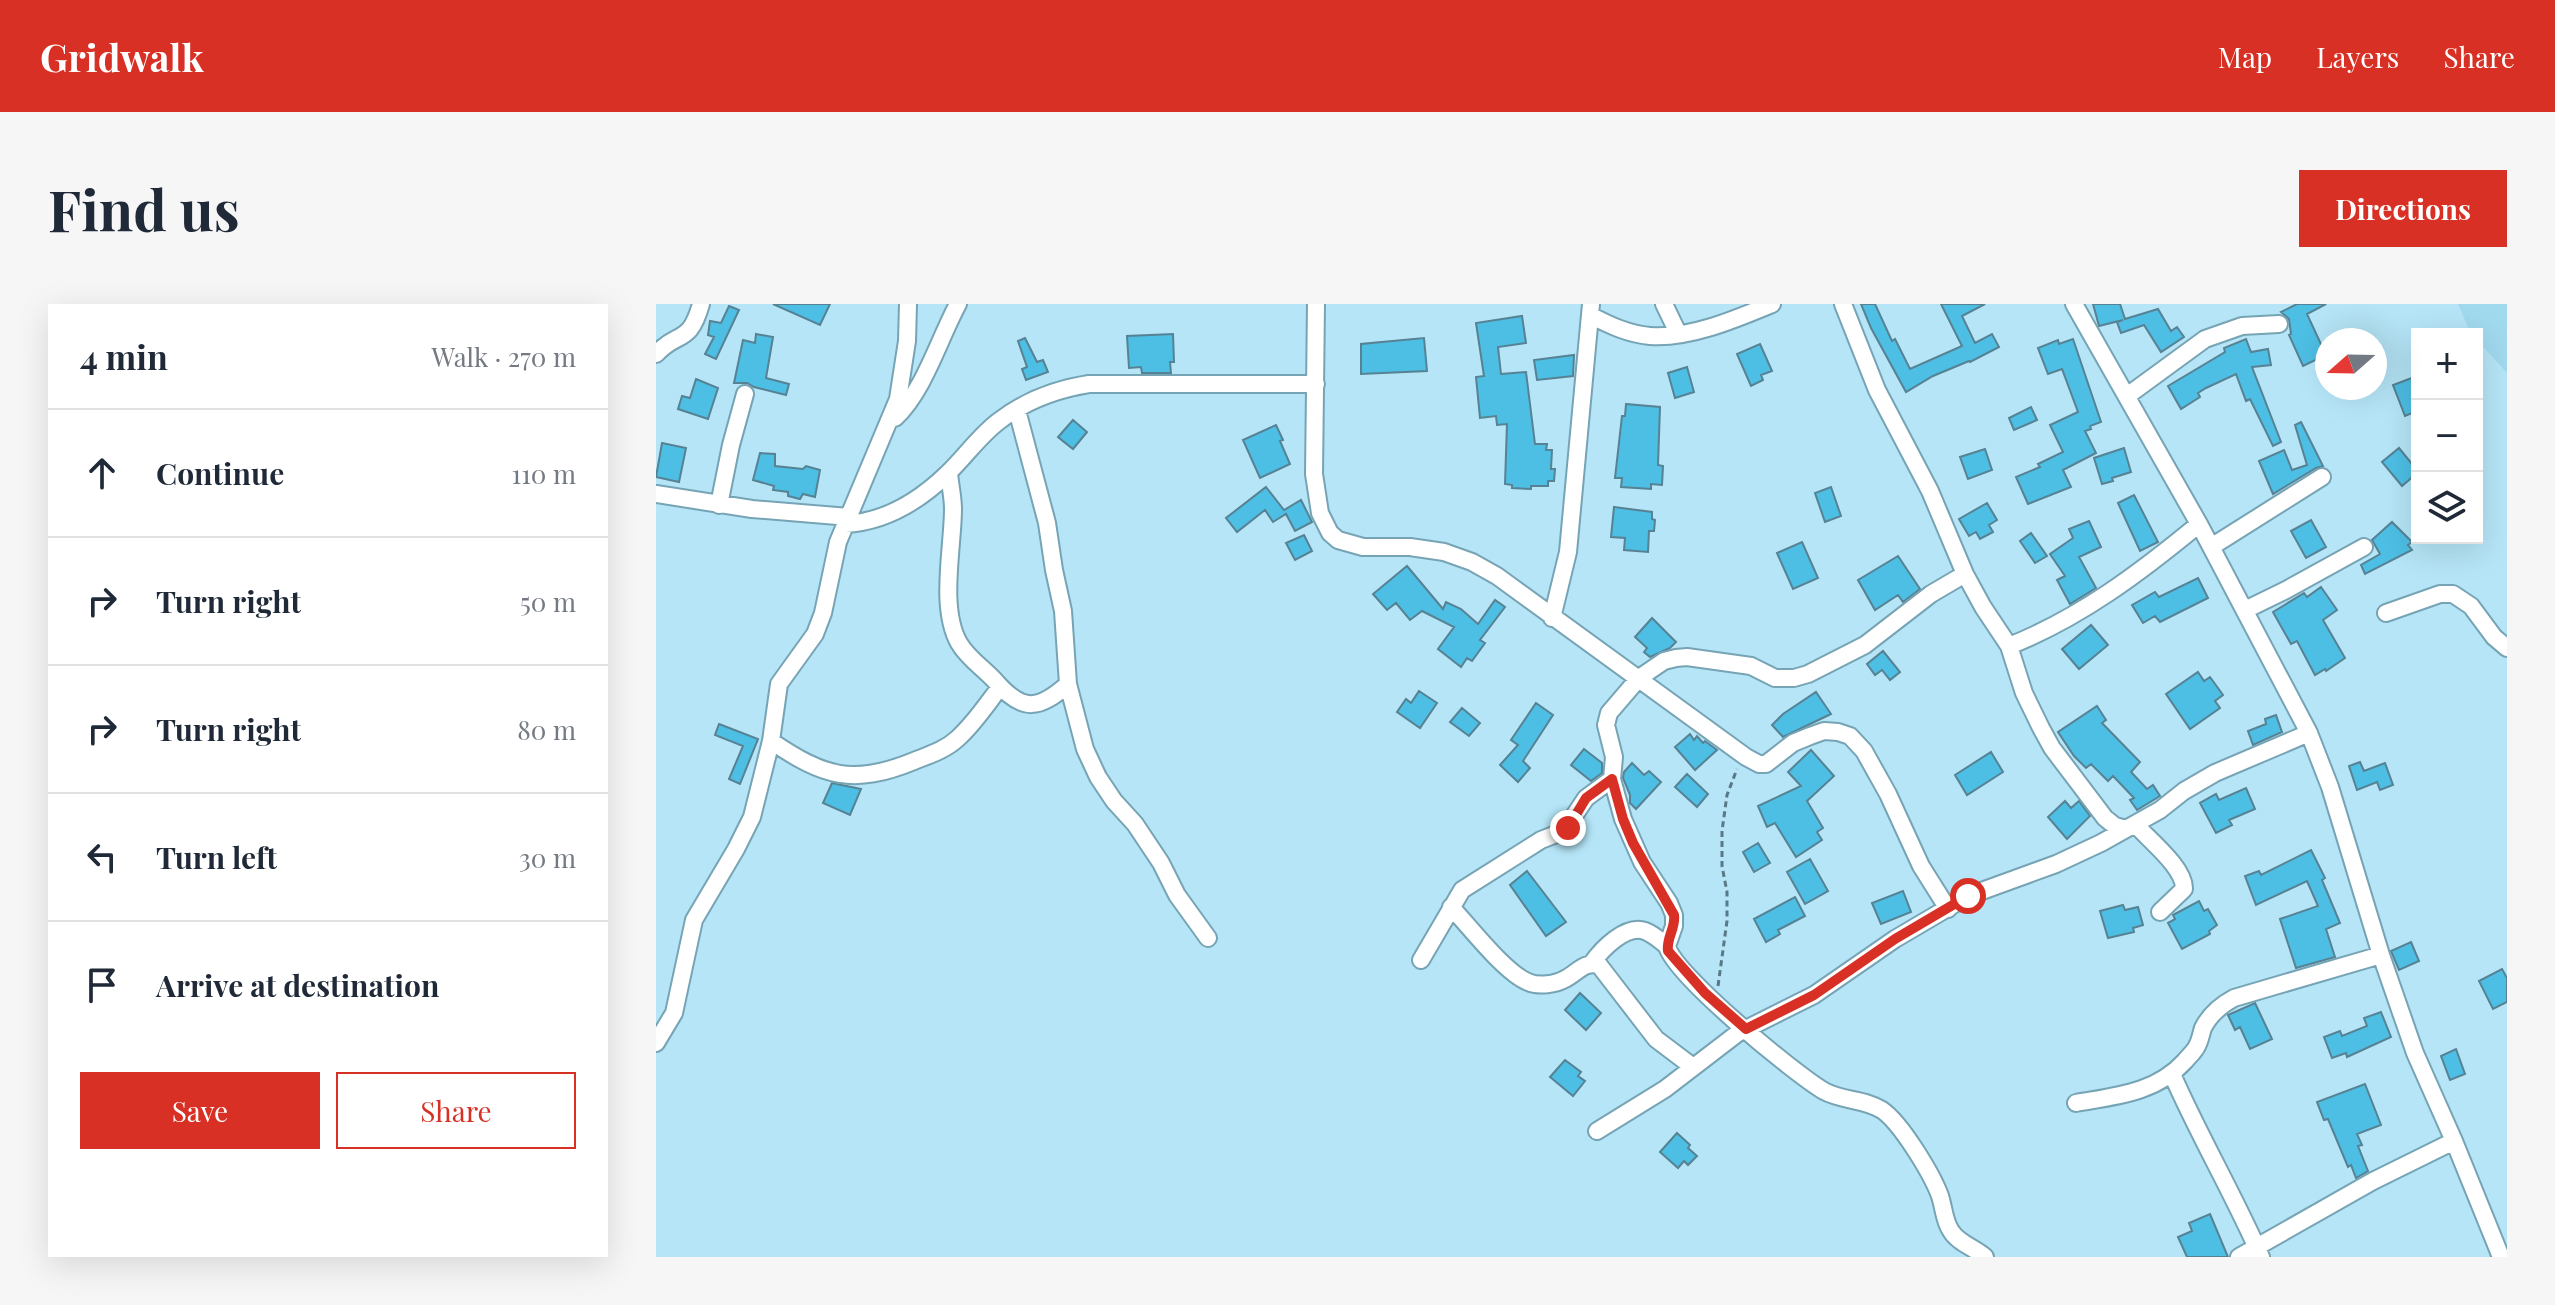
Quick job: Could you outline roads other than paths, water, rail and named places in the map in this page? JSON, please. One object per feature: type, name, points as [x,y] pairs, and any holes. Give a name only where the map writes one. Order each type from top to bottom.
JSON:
[{"type":"street","points":[[656,354],[683,338],[691,329],[701,304]]},
{"type":"street","points":[[656,1043],[674,1013],[694,920],[752,817],[771,741],[779,684],[815,634],[823,613],[838,542],[898,399],[907,341],[908,304]]},
{"type":"street","points":[[888,425],[903,411],[958,304]]},
{"type":"street","points":[[1316,304],[1315,487],[1320,513],[1330,533],[1351,545],[1428,548],[1458,557],[1497,576],[1759,764],[1766,764],[1793,743],[1824,731],[1850,736],[1864,751],[1888,794],[1921,866],[1948,909]]},
{"type":"street","points":[[1664,304],[1678,333]]},
{"type":"street","points":[[1590,310],[1614,328],[1650,336],[1721,325],[1772,304]]},
{"type":"street","points":[[1843,304],[1877,390],[1930,491],[1965,574],[2009,646],[2024,693],[2052,748],[2105,818],[2115,826],[2131,827],[2169,860],[2184,880],[2184,889],[2160,912]]},
{"type":"street","points":[[2074,304],[2199,524],[2309,733],[2330,787],[2381,955],[2415,1053],[2501,1248]]},
{"type":"street","points":[[1552,618],[1568,552],[1590,310]]},
{"type":"street","points":[[2127,396],[2205,339],[2242,326],[2279,324]]},
{"type":"street","points":[[656,494],[719,505],[871,520],[901,509],[949,473],[999,421],[1060,389],[1089,384],[1316,384]]},
{"type":"street","points":[[719,505],[745,394]]},
{"type":"street","points":[[1017,410],[1047,523],[1063,611],[1068,684],[1080,736],[1098,777],[1135,824],[1161,863],[1177,895],[1208,938]]},
{"type":"street","points":[[949,473],[953,508],[948,565],[949,601],[953,625],[962,647],[1018,702],[1030,705],[1046,702],[1068,684]]},
{"type":"street","points":[[2211,547],[2322,477]]},
{"type":"street","points":[[2009,646],[2095,602],[2149,565],[2199,524]]},
{"type":"street","points":[[2245,610],[2364,547]]},
{"type":"street","points":[[1667,946],[1674,926],[1674,915],[1633,843],[1623,819],[1612,779],[1614,757],[1606,725],[1607,718],[1639,678],[1664,661],[1687,657],[1751,666],[1775,678],[1808,674],[1865,645],[1931,594],[1965,574]]},
{"type":"street","points":[[2386,613],[2440,594],[2453,594],[2471,606],[2494,637],[2507,648]]},
{"type":"street","points":[[771,741],[821,770],[860,776],[880,774],[938,752],[957,739],[1000,687]]},
{"type":"street","points":[[1597,1131],[1635,1110],[1746,1029],[1814,995],[1895,939],[1948,909],[1984,889],[2056,864],[2131,827],[2215,773],[2309,733]]},
{"type":"street","points":[[1421,960],[1462,890],[1512,856],[1564,831],[1586,798],[1612,779]]},
{"type":"street","points":[[1451,907],[1505,965],[1531,984],[1564,980],[1592,963],[1608,945],[1627,933],[1644,931],[1667,946],[1672,957],[1714,1001],[1792,1070],[1827,1093],[1882,1110],[1895,1122],[1936,1187],[1950,1230],[1985,1257]]},
{"type":"street","points":[[2076,1103],[2118,1096],[2161,1082],[2197,1047],[2204,1027],[2221,1004],[2381,955]]},
{"type":"street","points":[[1592,963],[1605,971],[1656,1039],[1693,1067]]},
{"type":"street","points":[[2172,1074],[2259,1251]]},
{"type":"street","points":[[2239,1257],[2259,1251],[2373,1181],[2454,1141]]}]
